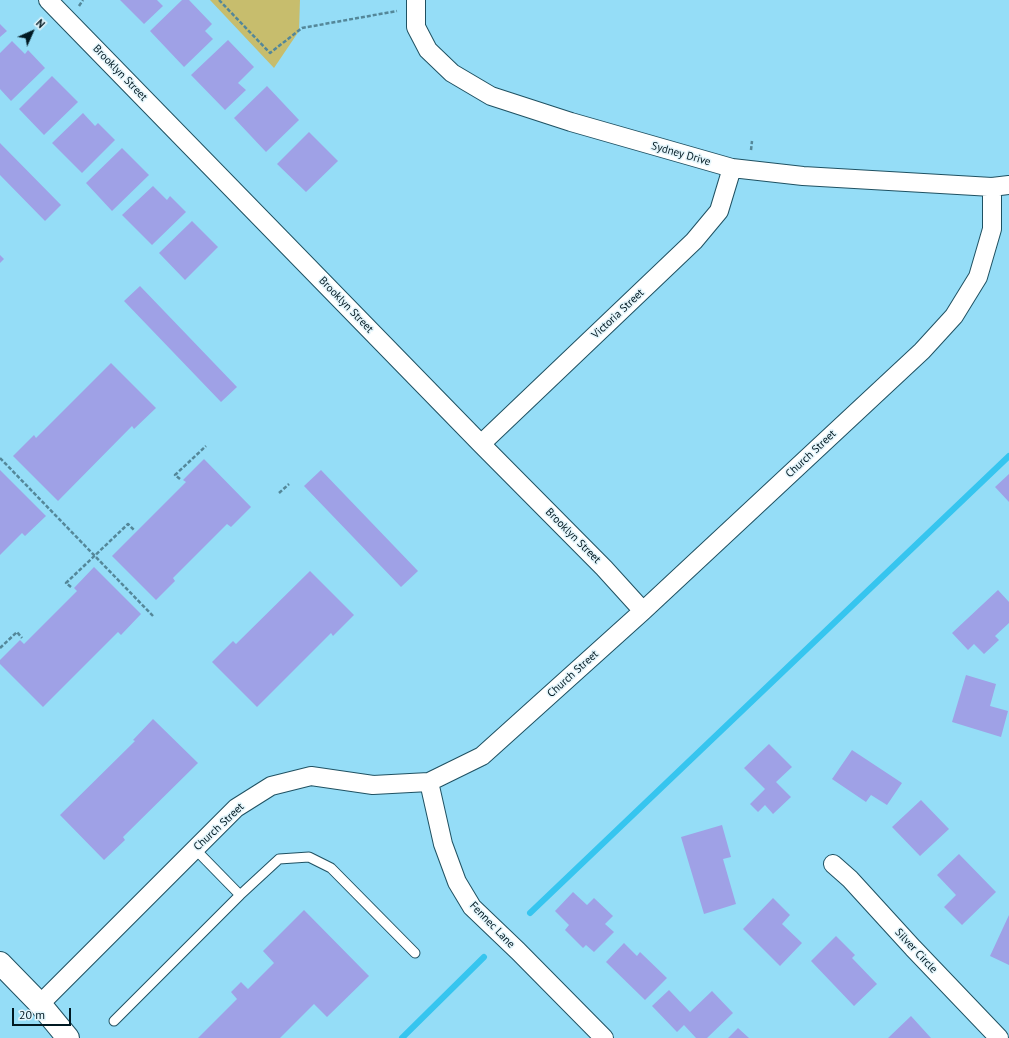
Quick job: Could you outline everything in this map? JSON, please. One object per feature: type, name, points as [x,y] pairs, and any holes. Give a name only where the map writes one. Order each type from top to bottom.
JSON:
[{"type":"main road","points":[[0,964],[40,1004],[68,1038]]},
{"type":"street","name":"Brooklyn Street","points":[[48,0],[604,568],[643,610]]},
{"type":"street","name":"Sydney Drive","points":[[416,0],[416,27],[428,50],[452,73],[491,96],[571,122],[732,168],[803,176],[1000,186]]},
{"type":"street","name":"Victoria Street","points":[[481,444],[694,241],[719,211],[732,168]]},
{"type":"street","name":"Church Street","points":[[40,1004],[236,808],[271,786],[311,776],[373,786],[429,782],[482,756],[643,610],[922,351],[954,316],[978,277],[992,229],[1000,186]]},
{"type":"street","name":"Fennec Lane","points":[[429,782],[443,844],[457,882],[472,907],[604,1038]]},
{"type":"street","name":"Silver Circle","points":[[833,864],[850,879],[998,1038]]},
{"type":"lane","points":[[195,849],[240,895]]},
{"type":"lane","points":[[114,1021],[240,895],[279,859],[309,857],[330,868],[415,953]]},
{"type":"path","points":[[78,6],[84,0]]},
{"type":"path","points":[[219,0],[270,53],[302,28],[396,11]]},
{"type":"path","points":[[751,150],[752,141]]},
{"type":"path","points":[[180,479],[175,475],[206,446]]},
{"type":"path","points":[[0,458],[153,616]]},
{"type":"path","points":[[279,493],[288,484]]},
{"type":"path","points":[[71,587],[66,583],[128,524],[134,530]]},
{"type":"path","points":[[0,648],[17,632],[22,638]]},
{"type":"shaded area","points":[[210,0],[300,0],[299,31],[274,68]]},
{"type":"building","points":[[120,0],[157,0],[163,6],[144,24]]},
{"type":"building","points":[[182,0],[189,0],[212,24],[205,31],[213,39],[184,67],[150,31]]},
{"type":"building","points":[[0,24],[7,31],[0,37]]},
{"type":"building","points":[[228,40],[254,67],[238,83],[246,90],[225,110],[191,75]]},
{"type":"building","points":[[12,41],[25,54],[28,50],[45,68],[11,101],[0,89],[0,53]]},
{"type":"building","points":[[52,76],[78,102],[44,135],[19,109]]},
{"type":"building","points":[[267,86],[299,120],[266,152],[234,118]]},
{"type":"building","points":[[83,113],[95,126],[98,123],[115,140],[82,173],[52,143]]},
{"type":"building","points":[[309,132],[338,161],[306,192],[277,164]]},
{"type":"building","points":[[0,143],[61,205],[45,221],[0,175]]},
{"type":"building","points":[[122,148],[149,175],[112,211],[86,183]]},
{"type":"building","points":[[153,186],[167,200],[170,196],[186,212],[152,245],[122,215]]},
{"type":"building","points":[[192,221],[218,247],[185,280],[159,253]]},
{"type":"building","points":[[0,255],[4,259],[0,263]]},
{"type":"building","points":[[140,286],[237,387],[221,402],[124,301]]},
{"type":"building","points":[[111,363],[156,408],[134,429],[132,426],[58,501],[13,456],[34,435],[36,438]]},
{"type":"building","points":[[204,459],[251,507],[231,527],[227,524],[173,578],[175,581],[156,600],[112,556],[186,482],[183,480]]},
{"type":"building","points":[[0,470],[46,516],[25,536],[22,533],[0,555]]},
{"type":"building","points":[[321,470],[418,571],[401,587],[304,486]]},
{"type":"building","points":[[1009,474],[1009,502],[995,487]]},
{"type":"building","points":[[94,567],[141,614],[121,635],[118,632],[43,707],[0,664],[0,660],[20,640],[24,644],[77,591],[74,588]]},
{"type":"building","points":[[310,571],[354,615],[333,636],[331,633],[257,707],[212,662],[233,641],[236,644]]},
{"type":"building","points":[[998,590],[1009,602],[1009,623],[995,636],[999,640],[984,654],[974,644],[968,650],[952,633]]},
{"type":"building","points":[[966,675],[996,684],[990,706],[1008,711],[1001,737],[952,722]]},
{"type":"building","points":[[153,719],[198,763],[123,837],[125,840],[104,860],[60,815],[135,741],[133,740]]},
{"type":"building","points":[[769,744],[792,767],[776,782],[791,797],[773,814],[765,805],[758,812],[750,804],[765,789],[744,768]]},
{"type":"building","points":[[852,750],[902,783],[887,805],[871,795],[866,802],[832,779]]},
{"type":"building","points":[[921,800],[949,829],[920,856],[892,827]]},
{"type":"building","points":[[722,825],[731,857],[723,859],[736,904],[704,914],[681,837]]},
{"type":"building","points":[[959,854],[996,892],[962,925],[944,907],[956,895],[937,875]]},
{"type":"building","points":[[573,892],[587,905],[594,898],[613,916],[605,924],[614,932],[594,952],[586,945],[583,948],[565,930],[569,925],[555,911]]},
{"type":"building","points":[[773,898],[790,915],[782,924],[802,943],[780,966],[743,929]]},
{"type":"building","points":[[304,910],[369,976],[327,1017],[314,1004],[280,1038],[198,1038],[237,999],[231,992],[241,982],[248,989],[274,963],[263,951]]},
{"type":"building","points":[[1009,915],[1009,965],[990,956]]},
{"type":"building","points":[[836,936],[855,955],[852,958],[877,984],[854,1006],[811,961]]},
{"type":"building","points":[[624,943],[637,956],[640,952],[667,978],[645,1000],[606,962]]},
{"type":"building","points":[[669,990],[690,1012],[712,991],[733,1013],[707,1038],[696,1038],[684,1025],[677,1032],[652,1006]]},
{"type":"building","points":[[911,1016],[931,1038],[888,1038]]},
{"type":"building","points":[[738,1028],[749,1038],[728,1038]]},
{"type":"waterway","points":[[530,913],[1009,456]]},
{"type":"waterway","points":[[402,1038],[484,957]]}]
